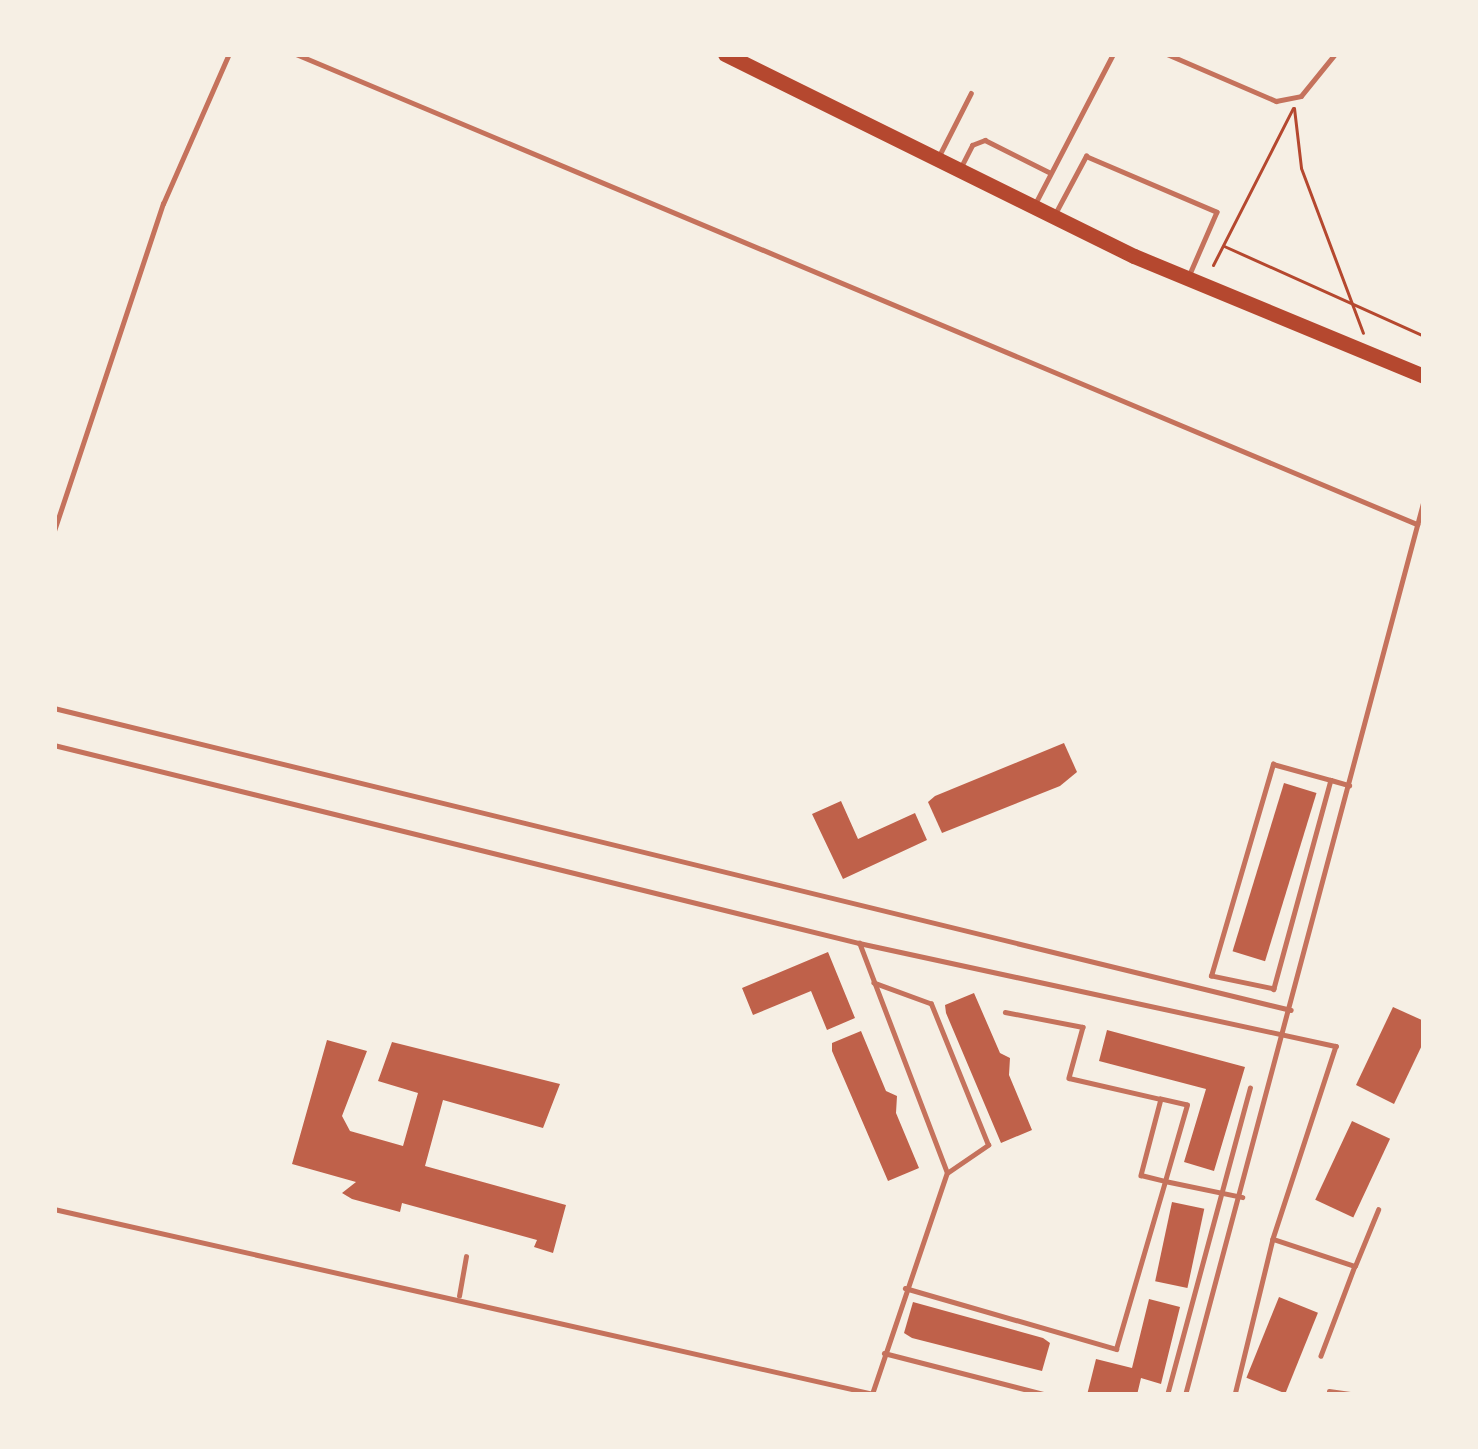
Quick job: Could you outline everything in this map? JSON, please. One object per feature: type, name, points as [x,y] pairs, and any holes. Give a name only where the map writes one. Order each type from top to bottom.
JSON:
[{"type":"main road","points":[[725,54],[1187,279],[1424,376]]},
{"type":"lane","points":[[54,531],[163,204],[229,54]]},
{"type":"lane","points":[[296,54],[1418,524]]},
{"type":"lane","points":[[1033,207],[1113,54]]},
{"type":"lane","points":[[1167,54],[1276,101],[1301,96],[1335,54]]},
{"type":"lane","points":[[938,159],[970,93]]},
{"type":"lane","points":[[960,170],[972,145],[985,140],[1051,173]]},
{"type":"lane","points":[[1053,217],[1086,156],[1216,212],[1187,279]]},
{"type":"lane","points":[[1185,1395],[1242,1196],[1424,499]]},
{"type":"lane","points":[[54,708],[1291,1010]]},
{"type":"lane","points":[[54,745],[859,943],[1336,1046],[1273,1239],[1235,1395]]},
{"type":"lane","points":[[1331,780],[1274,989],[1211,976],[1273,764],[1331,780],[1349,785]]},
{"type":"lane","points":[[859,943],[947,1173]]},
{"type":"lane","points":[[54,1210],[459,1296],[875,1394],[904,1288],[947,1173],[988,1145],[931,1004],[874,983]]},
{"type":"lane","points":[[904,1288],[1116,1349],[1186,1105],[1069,1078],[1083,1027],[1005,1012]]},
{"type":"lane","points":[[1167,1395],[1250,1088]]},
{"type":"lane","points":[[1161,1099],[1141,1174],[1242,1196]]},
{"type":"lane","points":[[1321,1356],[1378,1210]]},
{"type":"lane","points":[[1273,1239],[1355,1266]]},
{"type":"lane","points":[[459,1296],[466,1258]]},
{"type":"lane","points":[[884,1353],[1048,1395]]},
{"type":"lane","points":[[1329,1391],[1359,1395]]},
{"type":"path","points":[[1213,266],[1294,106],[1300,168],[1372,357]]},
{"type":"path","points":[[1224,246],[1424,337]]},
{"type":"building","points":[[1064,743],[1077,772],[1060,786],[942,833],[928,802],[935,796]]},
{"type":"building","points":[[1284,783],[1317,793],[1265,961],[1233,951]]},
{"type":"building","points":[[841,801],[858,839],[915,813],[927,840],[843,879],[812,814]]},
{"type":"building","points":[[828,952],[855,1018],[827,1030],[811,991],[753,1015],[742,988]]},
{"type":"building","points":[[974,993],[1000,1053],[1010,1058],[1009,1075],[1032,1130],[1001,1143],[946,1013],[945,1005]]},
{"type":"building","points":[[1393,1007],[1424,1021],[1424,1041],[1394,1104],[1356,1085]]},
{"type":"building","points":[[1107,1030],[1245,1067],[1214,1171],[1184,1162],[1206,1089],[1099,1061]]},
{"type":"building","points":[[861,1031],[886,1091],[897,1096],[896,1113],[919,1168],[888,1181],[832,1051],[832,1043]]},
{"type":"building","points":[[327,1040],[367,1051],[342,1116],[350,1131],[403,1146],[418,1093],[378,1081],[392,1042],[560,1084],[543,1128],[443,1100],[425,1166],[566,1205],[553,1253],[534,1247],[537,1240],[402,1203],[400,1212],[352,1199],[342,1193],[356,1182],[292,1164]]},
{"type":"building","points":[[1352,1121],[1390,1139],[1353,1218],[1315,1200]]},
{"type":"building","points":[[1172,1202],[1204,1209],[1187,1288],[1155,1281]]},
{"type":"building","points":[[1279,1297],[1318,1313],[1285,1393],[1246,1378]]},
{"type":"building","points":[[1149,1299],[1180,1307],[1161,1384],[1141,1378],[1137,1395],[1087,1395],[1096,1359],[1132,1368]]},
{"type":"building","points":[[913,1302],[1043,1338],[1050,1343],[1042,1371],[912,1338],[904,1333]]}]
